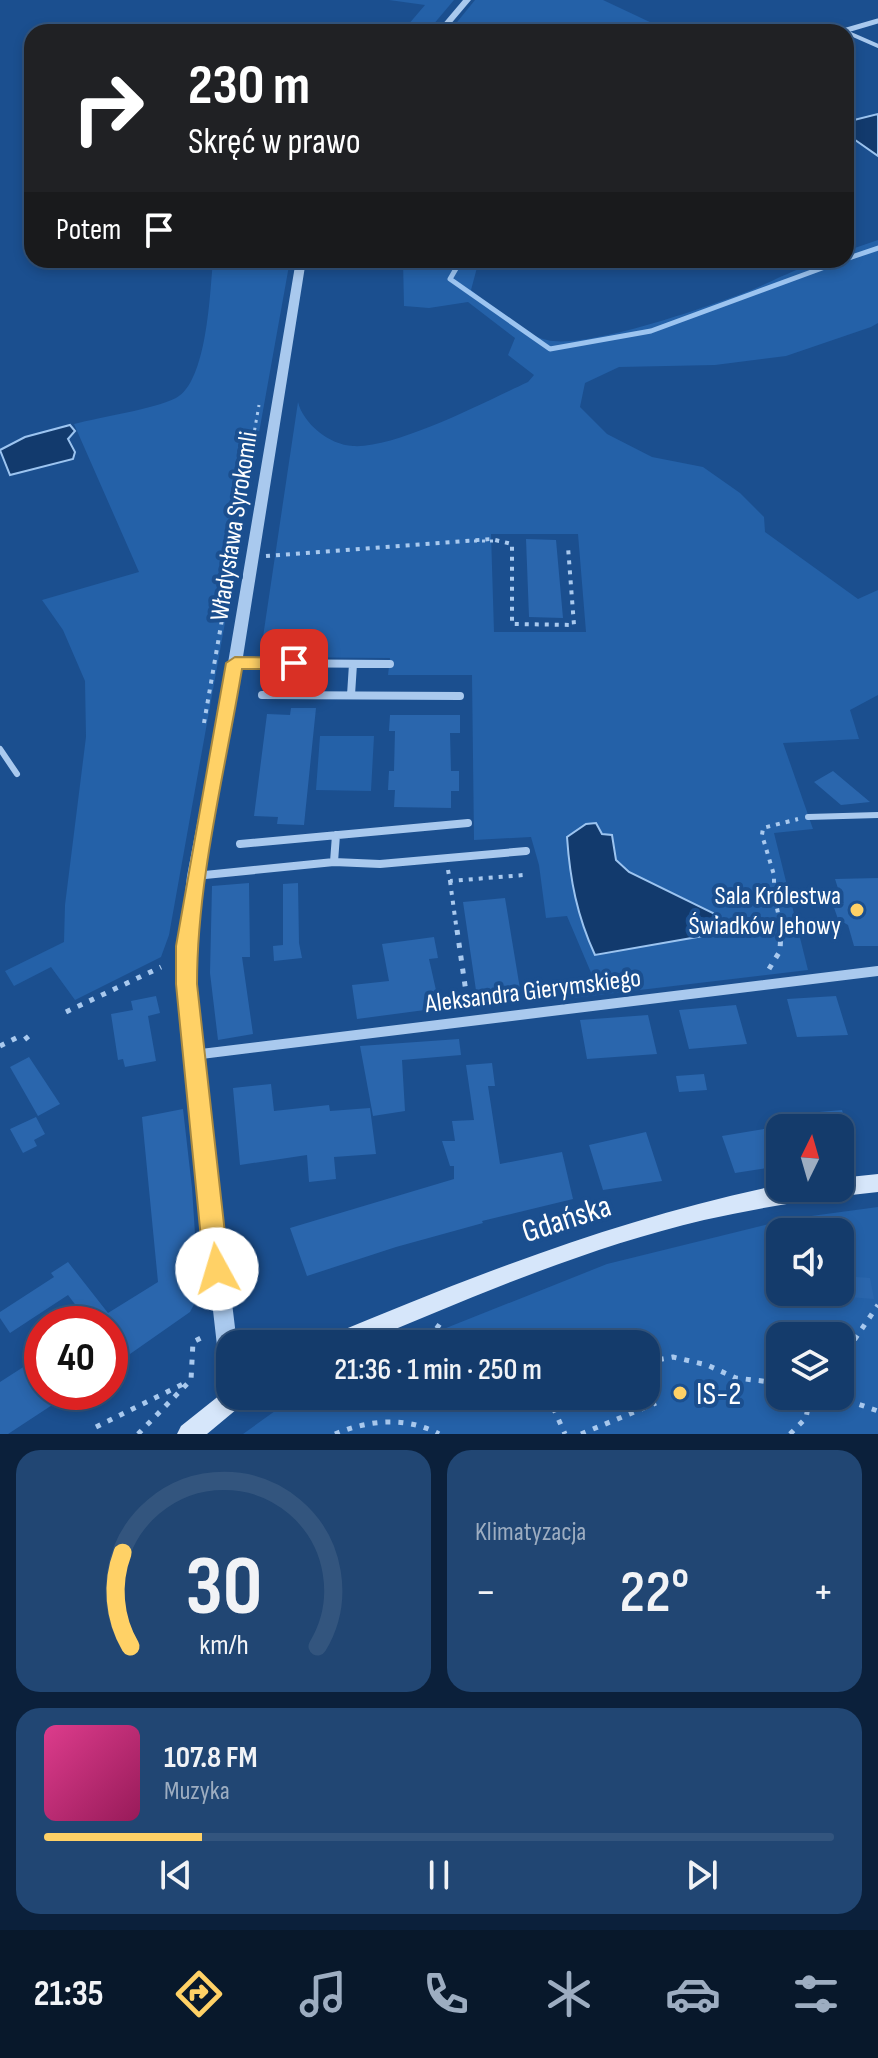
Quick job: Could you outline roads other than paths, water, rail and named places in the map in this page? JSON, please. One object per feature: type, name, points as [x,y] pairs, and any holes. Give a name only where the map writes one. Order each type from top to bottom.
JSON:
[{"type":"main road","points":[[854,1186],[878,1183]]},
{"type":"main road","name":"Gdańska","points":[[368,1330],[512,1270],[597,1240],[733,1204],[766,1199]]},
{"type":"main road","points":[[189,1434],[218,1410]]},
{"type":"street","points":[[447,24],[467,0]]},
{"type":"street","points":[[854,28],[878,21]]},
{"type":"street","name":"Władysława Syrokomli","points":[[225,1330],[193,1055],[186,958],[195,876],[235,663],[300,268]]},
{"type":"street","points":[[235,663],[390,664]]},
{"type":"street","points":[[351,695],[353,664]]},
{"type":"street","points":[[262,695],[460,696]]},
{"type":"street","points":[[240,844],[468,823]]},
{"type":"street","points":[[334,862],[336,835]]},
{"type":"street","points":[[195,876],[334,862],[380,864],[526,851]]},
{"type":"street","name":"Aleksandra Gierymskiego","points":[[193,1055],[878,971]]},
{"type":"lane","points":[[854,36],[878,46]]},
{"type":"lane","points":[[0,749],[17,774]]},
{"type":"lane","points":[[808,817],[878,815]]},
{"type":"waterway","points":[[854,256],[878,248]]},
{"type":"waterway","points":[[456,268],[450,279],[550,349],[651,331],[822,268]]},
{"type":"place","name":"Sala Królestwa Świadków Jehowy","points":[[857,910]]},
{"type":"place","name":"IS-2","points":[[680,1393]]}]
